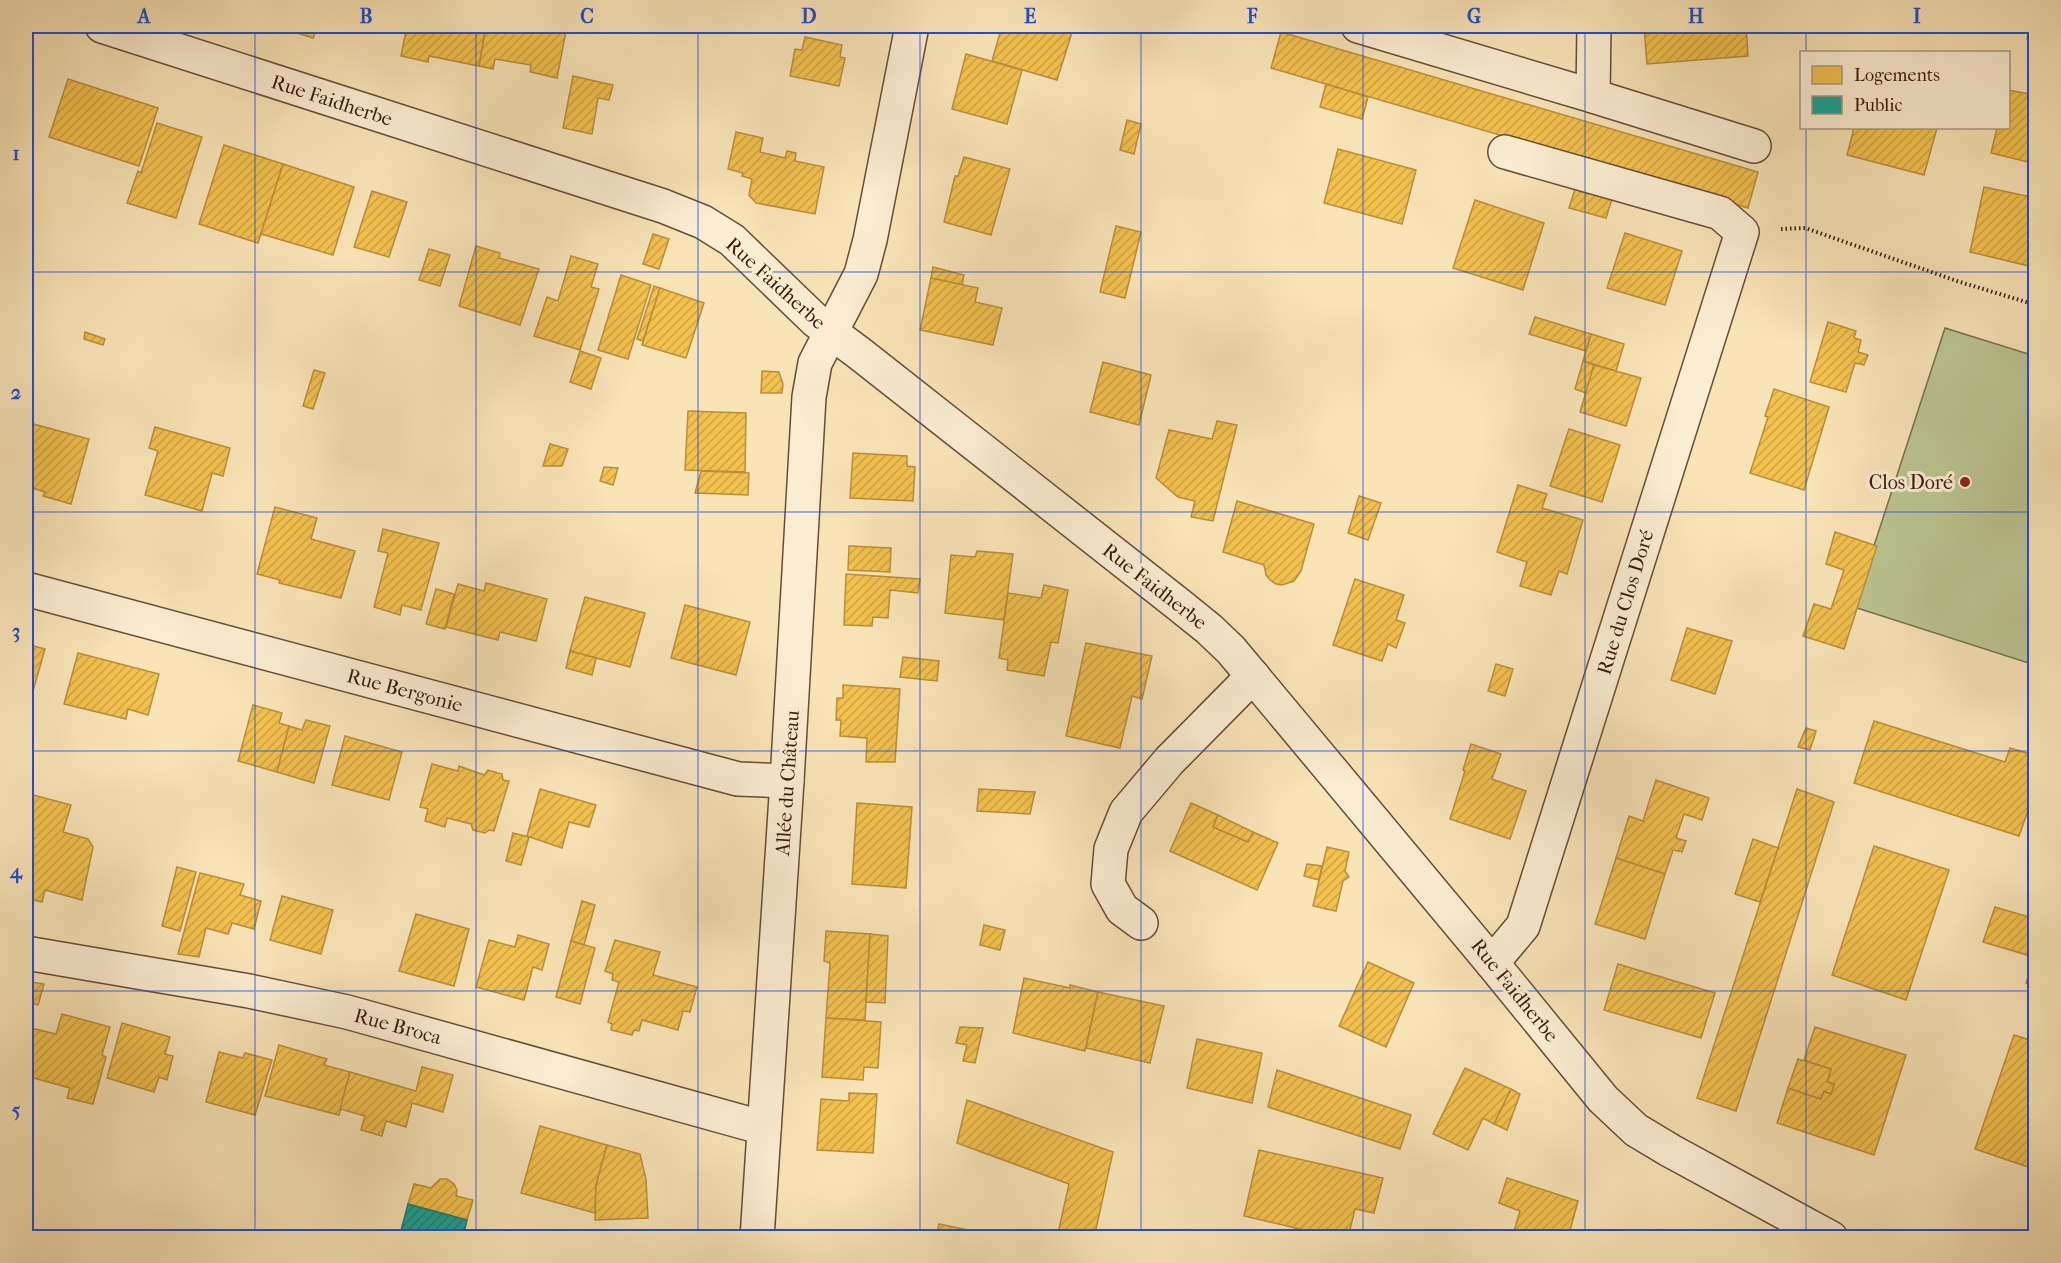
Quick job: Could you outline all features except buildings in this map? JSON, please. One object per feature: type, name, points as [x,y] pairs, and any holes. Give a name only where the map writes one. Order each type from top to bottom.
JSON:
[{"type":"street","name":"Rue Faidherbe","points":[[102,26],[168,36],[663,206],[703,222],[732,240],[816,321],[1209,629],[1231,650],[1604,1099],[1636,1130],[1832,1238]]},
{"type":"street","name":"Allée du Château","points":[[757,1238],[809,397],[815,363],[861,274],[912,26]]},
{"type":"street","points":[[1358,26],[1754,146]]},
{"type":"street","points":[[1593,96],[1594,26]]},
{"type":"street","points":[[1505,152],[1720,213],[1742,232]]},
{"type":"street","name":"Rue du Clos Doré","points":[[1492,963],[1523,926],[1742,232]]},
{"type":"street","name":"Rue Bergonie","points":[[26,589],[738,779],[787,781]]},
{"type":"street","points":[[1141,923],[1122,909],[1108,884],[1111,849],[1126,812],[1169,761],[1253,676]]},
{"type":"street","name":"Rue Broca","points":[[26,953],[249,991],[347,1012],[764,1128]]},
{"type":"path","points":[[1742,232],[1805,228],[1960,282],[2036,305]]},
{"type":"green space","name":"Clos Doré","points":[[1945,328],[2035,356],[2035,665],[1854,607]]},
{"type":"place","name":"Clos Doré","points":[[1965,482]]}]
